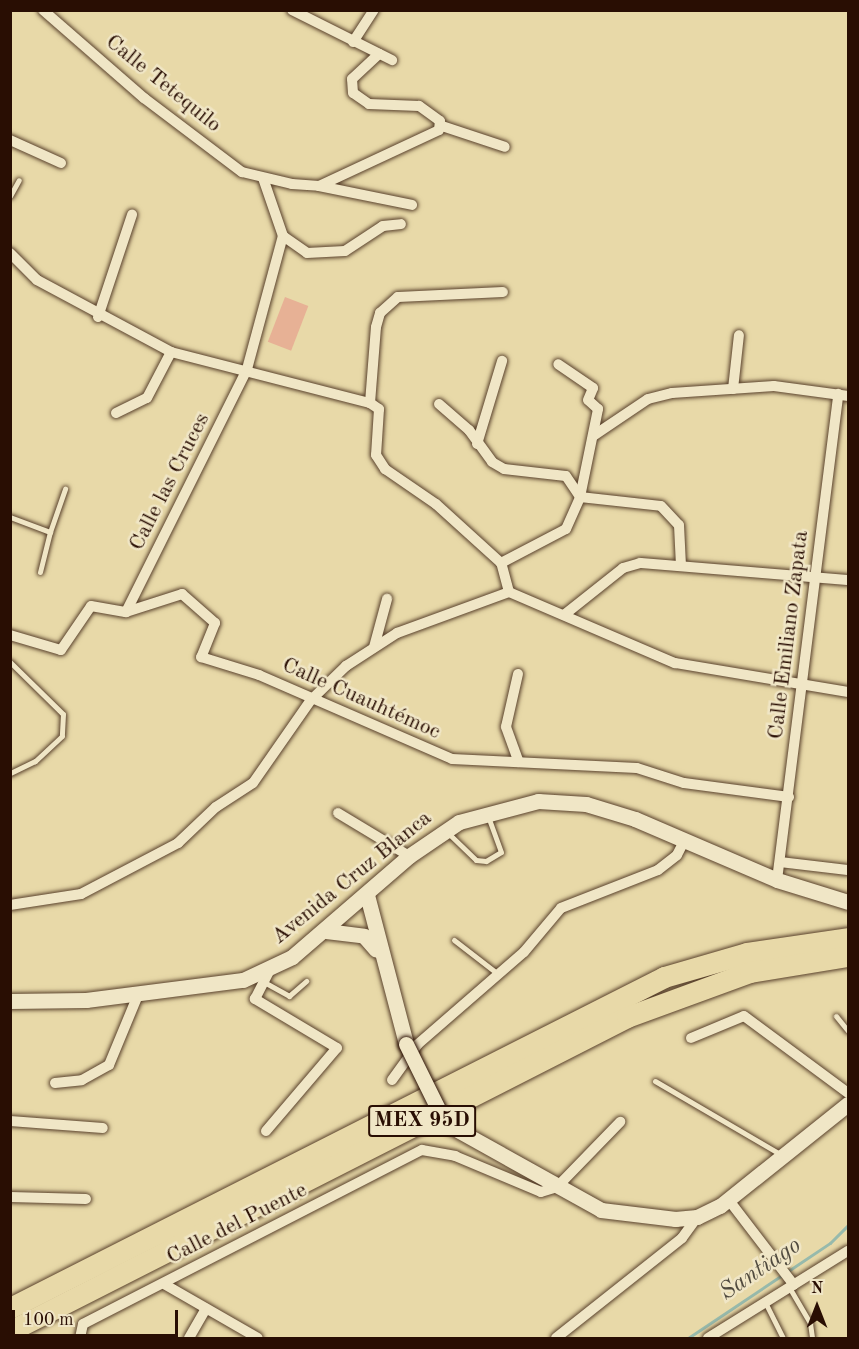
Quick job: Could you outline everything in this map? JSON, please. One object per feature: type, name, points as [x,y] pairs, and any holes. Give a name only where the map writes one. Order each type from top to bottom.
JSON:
[{"type":"highway","name":"MEX 95D","points":[[10,1308],[664,977],[747,953],[849,938]]},
{"type":"highway","name":"MEX 95D","points":[[10,1331],[627,1017],[750,972],[849,956]]},
{"type":"main road","name":"Avenida Cruz Blanca","points":[[10,1001],[138,995],[267,976],[326,931],[409,856],[446,831],[486,813],[538,801],[586,804],[685,839],[777,880],[849,902]]},
{"type":"main road","points":[[367,895],[378,952],[412,1044],[445,1123],[601,1210],[630,1217],[697,1217],[724,1203],[849,1104]]},
{"type":"main road","points":[[326,931],[364,936],[378,952]]},
{"type":"street","name":"Calle Tetequilo","points":[[43,10],[180,126],[242,172],[263,178]]},
{"type":"street","points":[[292,10],[392,60]]},
{"type":"street","points":[[353,42],[374,10]]},
{"type":"street","points":[[379,54],[352,79],[353,93],[369,104],[419,106],[442,126],[505,147]]},
{"type":"street","points":[[319,186],[442,126]]},
{"type":"street","points":[[10,140],[61,163]]},
{"type":"street","points":[[401,224],[383,226],[345,252],[307,253],[283,236],[263,178],[319,186],[412,205]]},
{"type":"street","points":[[98,317],[132,215]]},
{"type":"street","name":"Calle las Cruces","points":[[126,612],[248,369],[283,236]]},
{"type":"street","points":[[10,253],[38,280],[98,317],[171,352],[248,369],[370,403],[379,409],[376,455],[385,469],[436,504],[501,563],[509,592]]},
{"type":"street","points":[[370,403],[376,327],[380,313],[398,297],[503,292]]},
{"type":"street","points":[[732,389],[739,335]]},
{"type":"street","points":[[116,413],[147,398],[171,352]]},
{"type":"street","points":[[477,444],[502,361]]},
{"type":"street","points":[[501,563],[566,529],[580,497],[598,409],[588,400],[593,388],[558,364]]},
{"type":"street","points":[[592,436],[648,399],[774,386],[843,395]]},
{"type":"street","name":"Calle Emiliano Zapata","points":[[777,880],[801,685],[843,395]]},
{"type":"street","points":[[439,405],[504,469],[566,476],[580,497],[661,506],[679,525],[681,566]]},
{"type":"street","points":[[564,615],[623,568],[640,563],[849,580]]},
{"type":"street","points":[[10,905],[81,894],[178,843],[216,807],[253,783],[310,700],[374,647],[509,592],[675,663],[849,692]]},
{"type":"street","name":"Calle Cuauhtémoc","points":[[126,612],[171,595],[195,600],[215,623],[201,657],[259,675],[310,700],[452,759],[638,768],[684,783],[789,797]]},
{"type":"street","points":[[374,647],[387,599]]},
{"type":"street","points":[[10,635],[61,650],[91,606],[126,612]]},
{"type":"street","points":[[518,674],[506,727],[519,762]]},
{"type":"street","points":[[338,813],[409,856]]},
{"type":"street","points":[[392,1080],[412,1044],[498,974],[561,908],[658,870],[677,855],[685,839]]},
{"type":"street","points":[[780,862],[849,870]]},
{"type":"street","points":[[266,1131],[337,1048],[255,999],[267,976]]},
{"type":"street","points":[[55,1083],[82,1080],[109,1065],[138,995]]},
{"type":"street","points":[[691,1038],[744,1016],[849,1093]]},
{"type":"street","points":[[10,1121],[103,1128]]},
{"type":"street","points":[[557,1187],[620,1122]]},
{"type":"street","name":"Calle del Puente","points":[[80,1338],[83,1324],[422,1150],[455,1156],[528,1190],[557,1187]]},
{"type":"street","points":[[10,1197],[86,1199]]},
{"type":"street","points":[[724,1203],[782,1269],[792,1285]]},
{"type":"street","points":[[556,1338],[682,1238],[697,1217]]},
{"type":"street","points":[[708,1338],[849,1251]]},
{"type":"street","points":[[164,1284],[258,1338]]},
{"type":"street","points":[[189,1338],[206,1308]]},
{"type":"lane","points":[[10,196],[20,180]]},
{"type":"lane","points":[[40,572],[50,532],[65,489]]},
{"type":"lane","points":[[10,517],[50,532]]},
{"type":"lane","points":[[10,662],[63,714],[62,735],[35,761],[10,773]]},
{"type":"lane","points":[[446,831],[476,860],[486,861],[501,852],[486,813]]},
{"type":"lane","points":[[454,940],[498,974]]},
{"type":"lane","points":[[267,976],[290,996],[306,981]]},
{"type":"lane","points":[[836,1016],[849,1031]]},
{"type":"lane","points":[[655,1081],[783,1155]]},
{"type":"lane","points":[[792,1285],[810,1323],[812,1338]]},
{"type":"lane","points":[[765,1302],[783,1338]]},
{"type":"building","points":[[285,297],[308,306],[291,351],[268,342]]},
{"type":"waterway","name":"Santiago","points":[[688,1338],[830,1243],[848,1225]]}]
